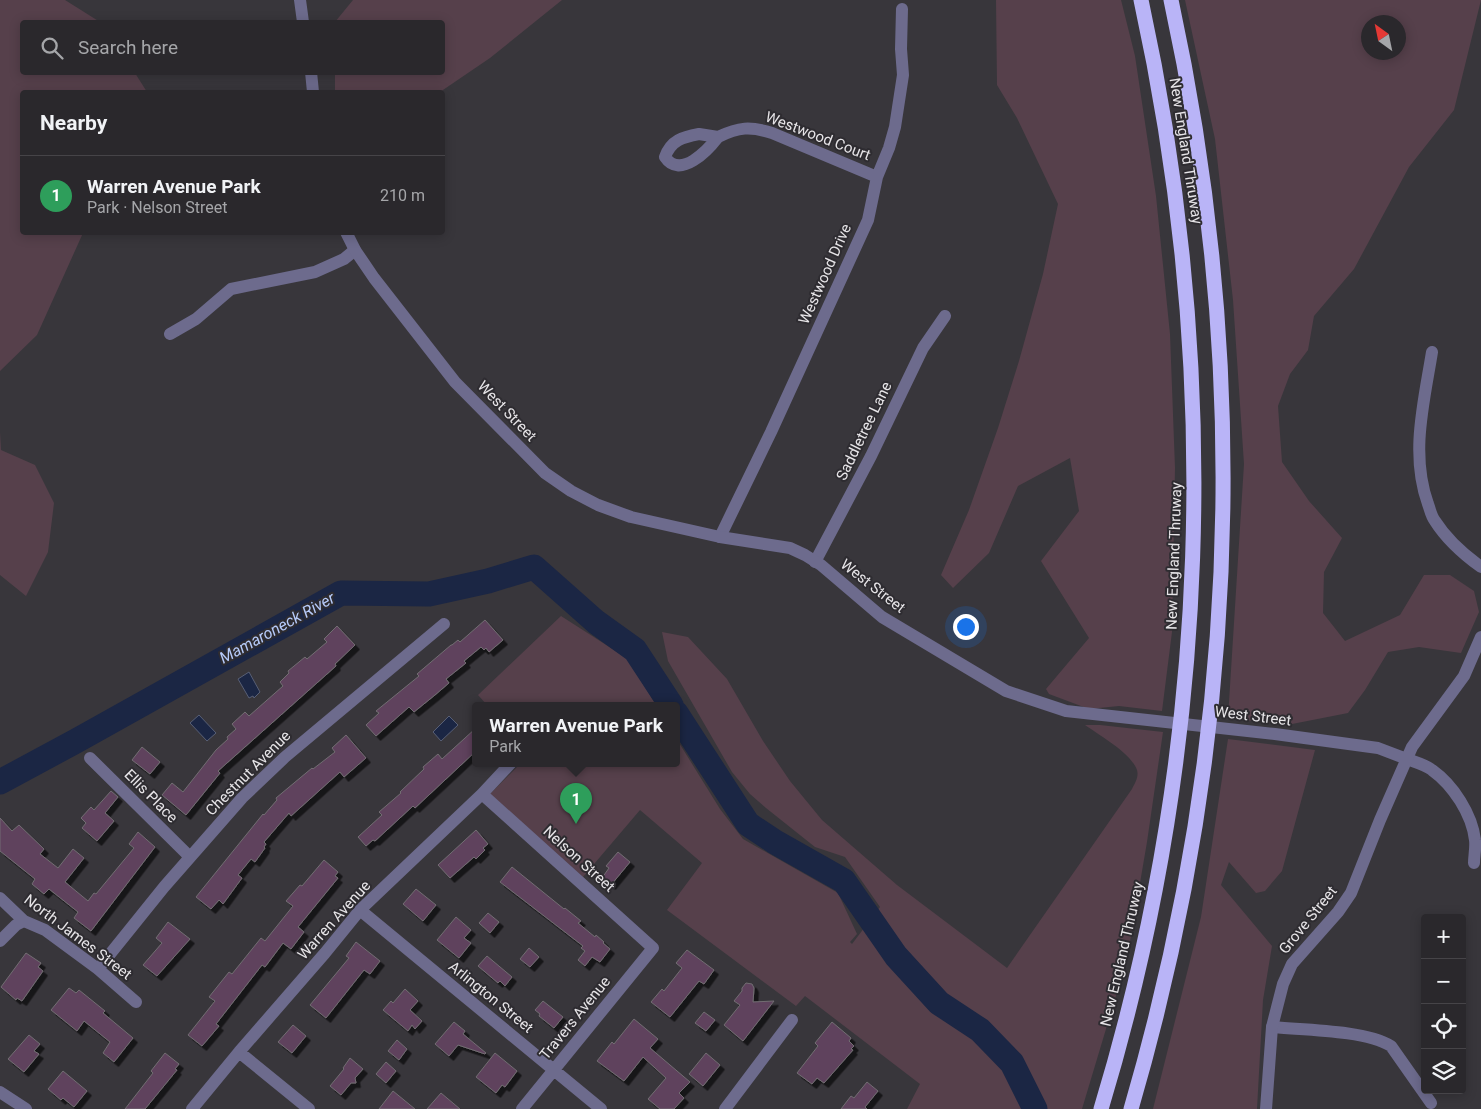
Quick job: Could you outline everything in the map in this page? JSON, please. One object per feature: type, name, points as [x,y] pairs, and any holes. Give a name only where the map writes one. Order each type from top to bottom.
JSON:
[{"type":"highway","name":"New England Thruway","points":[[1101,1109],[1136,980],[1157,883],[1185,685],[1194,536],[1193,401],[1186,284],[1167,136],[1141,0]]},
{"type":"highway","name":"New England Thruway","points":[[1131,1109],[1166,979],[1194,835],[1214,688],[1223,538],[1222,389],[1211,240],[1190,93],[1171,0]]},
{"type":"street","points":[[300,0],[304,20]]},
{"type":"street","name":"Westwood Drive","points":[[720,537],[771,432],[868,220],[877,176],[889,148],[895,127],[904,75],[901,49],[902,9]]},
{"type":"street","points":[[310,75],[313,90]]},
{"type":"street","name":"Westwood Court","points":[[718,137],[732,131],[757,128],[877,176]]},
{"type":"street","name":"West Street","points":[[348,235],[374,278],[455,382],[545,473],[570,491],[598,505],[631,517],[720,537],[790,548],[821,565],[882,617],[1006,691],[1066,711],[1275,734],[1378,748],[1407,759],[1431,769],[1450,786],[1468,816],[1475,839],[1474,863]]},
{"type":"street","points":[[170,334],[196,318],[231,289],[315,272],[344,259],[355,250]]},
{"type":"street","name":"Saddletree Lane","points":[[815,562],[871,456],[923,348],[944,316]]},
{"type":"street","points":[[1432,352],[1419,435],[1419,466],[1422,489],[1434,520],[1454,546],[1481,567]]},
{"type":"street","name":"Chestnut Avenue","points":[[98,969],[164,887],[242,798],[285,757],[444,624]]},
{"type":"street","points":[[1407,759],[1412,748],[1464,676],[1481,637]]},
{"type":"street","name":"Ellis Place","points":[[90,758],[190,857]]},
{"type":"street","name":"Grove Street","points":[[1266,1109],[1272,1028],[1283,984],[1292,964],[1338,912],[1351,892],[1407,759]]},
{"type":"street","name":"Warren Avenue","points":[[192,1109],[360,910],[482,794],[507,767]]},
{"type":"street","name":"Nelson Street","points":[[482,794],[653,948]]},
{"type":"street","name":"North James Street","points":[[0,898],[24,921],[45,930],[98,969],[136,1002]]},
{"type":"street","name":"Arlington Street","points":[[360,910],[601,1109]]},
{"type":"street","points":[[0,941],[16,925],[24,921]]},
{"type":"street","name":"Travers Avenue","points":[[522,1109],[653,948]]},
{"type":"street","points":[[724,1109],[792,1020]]},
{"type":"street","points":[[1272,1028],[1358,1035],[1383,1041],[1392,1046],[1431,1103]]},
{"type":"street","points":[[239,1052],[309,1109]]},
{"type":"street","points":[[0,1092],[26,1109]]},
{"type":"shaded area","points":[[0,0],[65,0],[97,20],[20,20],[20,75],[136,75],[146,90],[20,90],[20,235],[82,235],[37,335],[0,371]]},
{"type":"shaded area","points":[[353,0],[562,0],[490,58],[443,90],[335,90],[335,75],[445,75],[445,20],[337,20]]},
{"type":"shaded area","points":[[996,0],[1121,0],[1135,56],[1156,196],[1170,334],[1175,468],[1172,632],[1162,711],[1119,706],[1089,709],[1049,694],[1046,689],[1089,638],[1041,561],[1079,511],[1070,458],[1018,486],[989,553],[953,588],[941,575],[969,510],[998,428],[1043,274],[1058,204],[1017,118],[997,85]]},
{"type":"shaded area","points":[[1185,0],[1481,0],[1454,110],[1409,167],[1354,269],[1314,316],[1308,350],[1290,374],[1278,406],[1282,462],[1309,501],[1342,538],[1324,572],[1323,613],[1345,641],[1400,615],[1424,575],[1450,575],[1474,591],[1479,612],[1461,653],[1419,647],[1388,652],[1365,690],[1348,713],[1287,725],[1228,718],[1244,464],[1233,300],[1215,139]]},
{"type":"shaded area","points":[[0,432],[1,450],[35,465],[54,503],[48,552],[26,596],[0,575]]},
{"type":"shaded area","points":[[561,616],[628,659],[654,702],[484,702],[478,695]]},
{"type":"shaded area","points":[[662,632],[688,637],[727,679],[763,741],[790,781],[822,820],[897,885],[1007,968],[1132,789],[1136,780],[1137,770],[1128,757],[1085,725],[1163,732],[1127,959],[1082,1109],[907,1109],[920,1084],[805,996],[796,1006],[667,910],[702,863],[640,810],[583,877],[490,794],[517,767],[680,767],[680,744],[720,809],[743,839],[838,893],[857,934],[850,942],[852,944],[880,907],[845,857],[815,847],[750,794],[732,772],[668,661]]},
{"type":"shaded area","points":[[1228,739],[1315,750],[1282,871],[1265,891],[1256,893],[1229,862],[1221,885],[1272,946],[1263,1000],[1257,1109],[1153,1109],[1201,917]]},
{"type":"water","points":[[249,672],[260,692],[254,698],[253,696],[249,698],[238,679]]},
{"type":"water","points":[[199,715],[216,733],[207,741],[190,723]]},
{"type":"water","points":[[449,716],[458,725],[441,741],[433,732]]},
{"type":"building","points":[[485,620],[503,640],[489,652],[486,648],[484,650],[481,647],[464,661],[466,663],[446,679],[449,683],[435,695],[414,712],[409,707],[376,736],[366,725],[379,713],[376,711],[419,676],[417,674],[451,645],[458,640],[460,642]]},
{"type":"building","points":[[337,626],[355,645],[335,664],[336,666],[218,771],[220,773],[186,815],[162,795],[172,783],[183,792],[216,750],[236,729],[232,724],[245,712],[249,716],[283,686],[280,682],[289,673],[288,671],[305,657],[307,659],[327,642],[324,639]]},
{"type":"building","points":[[472,732],[472,755],[415,808],[413,806],[375,841],[373,840],[366,846],[358,837],[382,815],[379,812],[401,793],[424,769],[423,767],[438,754],[442,759]]},
{"type":"building","points":[[346,735],[366,758],[344,777],[340,772],[291,816],[289,813],[264,842],[266,844],[265,848],[255,862],[251,859],[238,875],[242,878],[223,904],[219,900],[211,909],[196,897],[263,814],[277,800],[276,798],[312,768],[335,752],[332,748]]},
{"type":"building","points":[[142,747],[160,762],[150,774],[132,760]]},
{"type":"building","points":[[111,791],[118,797],[105,813],[114,821],[97,841],[82,828],[86,823],[81,818],[91,807],[94,810]]},
{"type":"building","points":[[0,818],[12,831],[19,825],[44,849],[40,854],[58,868],[73,849],[84,858],[65,882],[88,901],[134,848],[129,844],[138,832],[155,847],[91,931],[74,918],[78,912],[49,889],[44,894],[32,884],[35,879],[0,851]]},
{"type":"building","points":[[476,830],[488,844],[483,848],[485,850],[450,878],[438,865]]},
{"type":"building","points":[[618,852],[630,862],[611,885],[602,878],[609,868],[606,866]]},
{"type":"building","points":[[324,860],[338,872],[335,876],[338,878],[298,927],[304,932],[291,949],[283,943],[265,967],[262,965],[216,1024],[219,1026],[202,1046],[188,1035],[215,1001],[209,997],[229,972],[232,974],[261,938],[265,941],[293,906],[286,901],[300,885],[302,886]]},
{"type":"building","points":[[512,867],[581,921],[578,923],[595,937],[596,935],[604,942],[610,949],[600,962],[592,957],[585,966],[578,960],[585,951],[581,948],[583,946],[500,882]]},
{"type":"building","points":[[416,889],[436,905],[423,921],[403,904]]},
{"type":"building","points":[[488,913],[499,922],[490,933],[479,923]]},
{"type":"building","points":[[456,917],[471,930],[464,938],[471,943],[459,958],[437,940]]},
{"type":"building","points":[[168,922],[190,939],[157,976],[143,965],[162,943],[156,938]]},
{"type":"building","points":[[356,942],[380,961],[370,974],[364,970],[326,1018],[310,1005],[349,958],[346,956]]},
{"type":"building","points":[[529,948],[539,957],[530,967],[520,959]]},
{"type":"building","points":[[687,950],[714,970],[704,984],[699,981],[670,1017],[651,1002],[662,989],[664,991],[682,968],[676,963]]},
{"type":"building","points":[[26,953],[41,963],[38,967],[43,971],[22,1001],[17,998],[16,1000],[1,987]]},
{"type":"building","points":[[487,956],[512,977],[505,986],[500,981],[498,983],[478,966]]},
{"type":"building","points":[[746,983],[752,984],[754,988],[753,1002],[774,1001],[743,1041],[724,1025],[740,1005],[734,1001]]},
{"type":"building","points":[[69,988],[76,993],[79,990],[105,1011],[103,1013],[133,1038],[114,1062],[103,1053],[110,1042],[84,1021],[77,1031],[51,1010]]},
{"type":"building","points":[[405,989],[418,1001],[410,1010],[422,1021],[415,1029],[412,1025],[408,1031],[383,1010],[391,1001],[393,1003]]},
{"type":"building","points":[[543,1001],[563,1017],[554,1028],[539,1016],[540,1014],[535,1010]]},
{"type":"building","points":[[704,1012],[715,1020],[706,1031],[695,1023]]},
{"type":"building","points":[[634,1019],[658,1039],[650,1048],[690,1082],[679,1093],[684,1098],[674,1109],[660,1109],[648,1099],[666,1078],[643,1057],[624,1081],[597,1061],[612,1042],[614,1044]]},
{"type":"building","points":[[454,1022],[465,1031],[463,1034],[485,1054],[458,1045],[449,1056],[435,1044]]},
{"type":"building","points":[[832,1022],[851,1038],[849,1041],[854,1046],[851,1049],[853,1050],[824,1083],[817,1078],[812,1084],[797,1073],[818,1046],[815,1043]]},
{"type":"building","points":[[293,1025],[306,1036],[292,1053],[278,1042]]},
{"type":"building","points":[[29,1035],[40,1044],[34,1051],[39,1054],[24,1072],[8,1059]]},
{"type":"building","points":[[397,1040],[407,1049],[399,1060],[388,1051]]},
{"type":"building","points":[[165,1053],[179,1064],[175,1069],[177,1070],[145,1109],[125,1109],[153,1073],[151,1071]]},
{"type":"building","points":[[495,1053],[517,1071],[505,1087],[502,1085],[496,1093],[476,1077]]},
{"type":"building","points":[[706,1053],[720,1065],[703,1086],[689,1074]]},
{"type":"building","points":[[350,1058],[363,1069],[355,1078],[356,1083],[351,1083],[341,1095],[330,1086],[344,1069]]},
{"type":"building","points":[[386,1062],[396,1071],[386,1083],[376,1074]]},
{"type":"building","points":[[63,1071],[87,1091],[74,1107],[63,1098],[61,1100],[48,1089]]},
{"type":"building","points":[[867,1082],[878,1091],[865,1107],[867,1109],[841,1109],[851,1096],[854,1098]]},
{"type":"building","points":[[393,1091],[415,1109],[379,1109]]},
{"type":"building","points":[[441,1093],[460,1109],[427,1109]]},
{"type":"waterway","name":"Mamaroneck River","points":[[0,782],[341,593],[429,594],[488,581],[534,567],[596,622],[635,650],[669,702]]},
{"type":"waterway","name":"Mamaroneck River","points":[[680,719],[748,824],[775,842],[844,881],[896,956],[939,1003],[980,1030],[1012,1063],[1035,1109]]},
{"type":"place","name":"Warren Avenue Park","points":[[576,824]]}]
